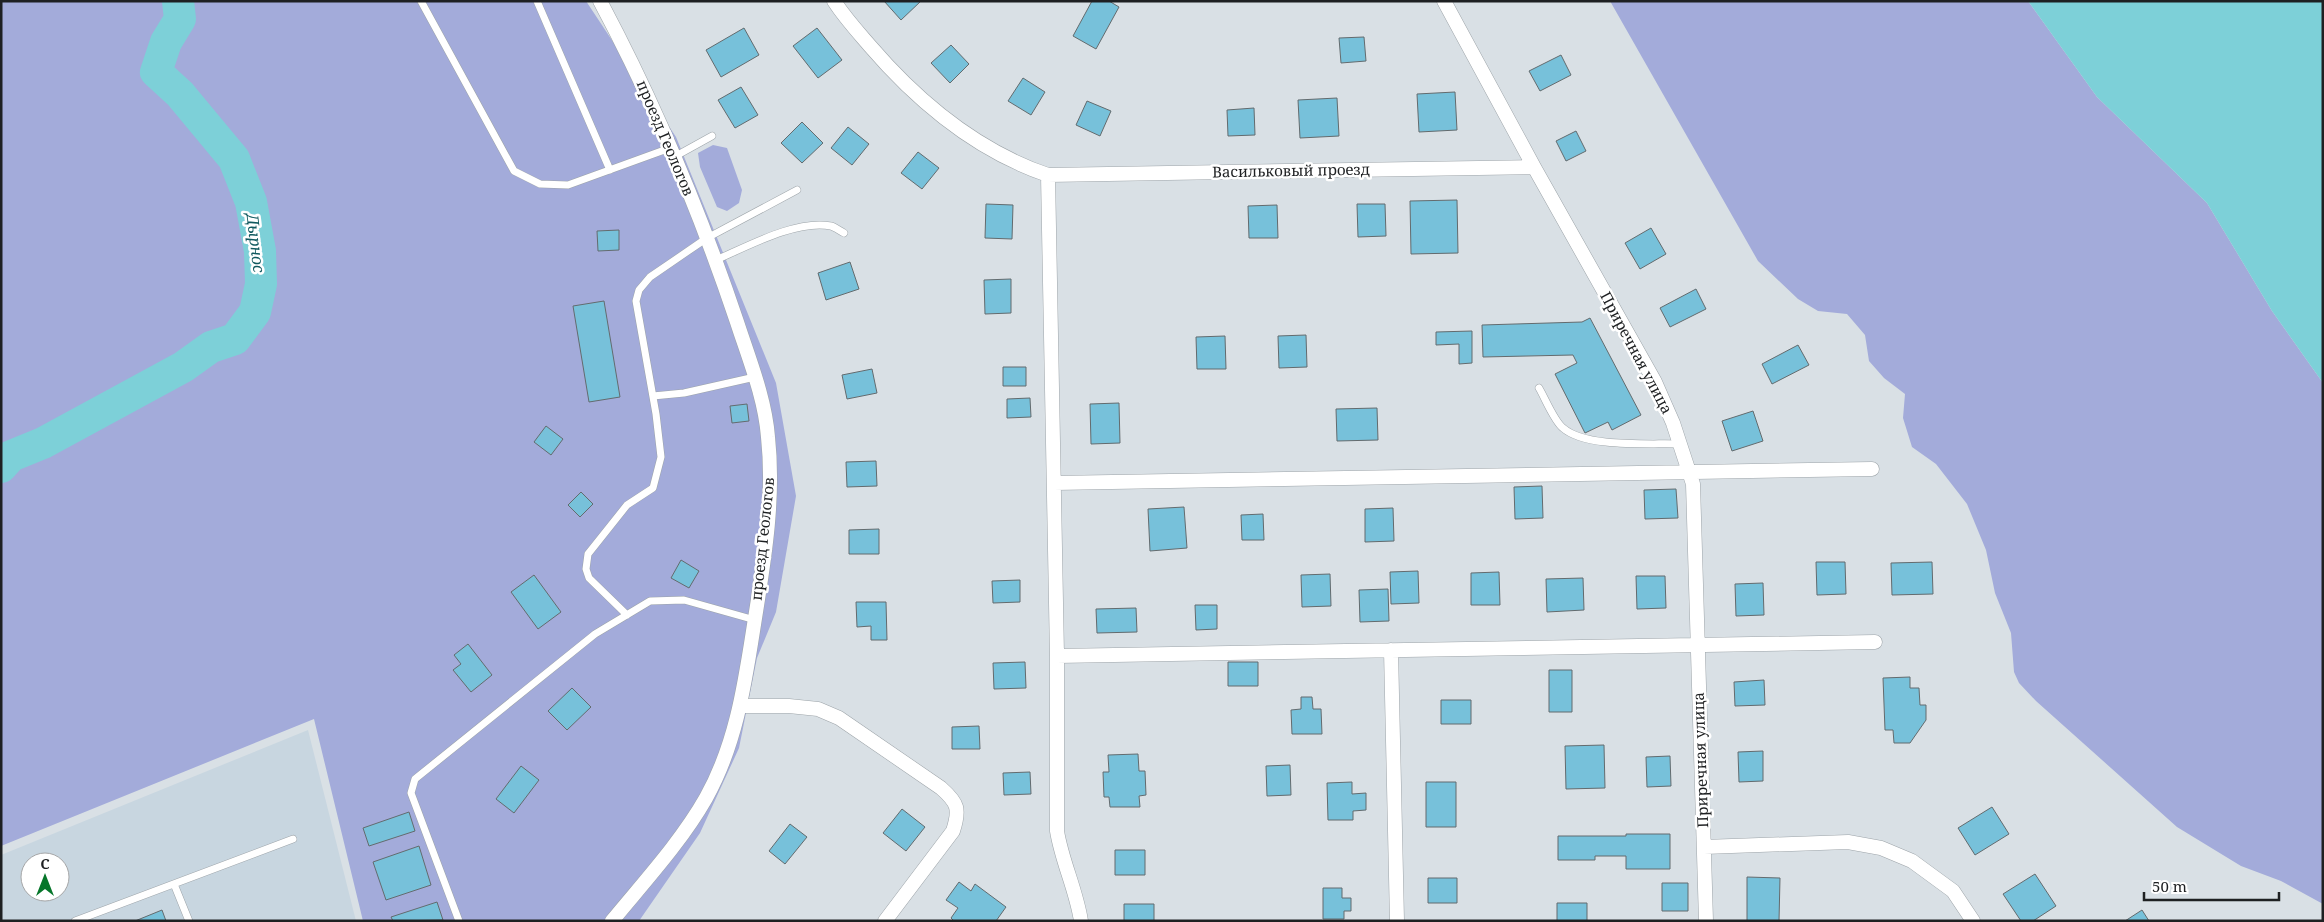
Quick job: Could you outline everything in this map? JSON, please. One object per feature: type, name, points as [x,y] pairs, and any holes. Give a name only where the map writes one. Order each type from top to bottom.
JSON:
[{"type":"street","name":"проезд Геологов","points":[[600,1],[632,60],[716,260],[755,377],[768,435],[771,487],[755,620],[741,706],[729,747],[706,798],[688,825],[612,921]]},
{"type":"street","points":[[834,1],[899,79],[949,123],[1015,163],[1048,175],[1057,656],[1057,830],[1060,854],[1074,886],[1082,921]]},
{"type":"street","name":"Приречная улица","points":[[1444,1],[1534,167],[1656,382],[1693,484],[1706,921]]},
{"type":"street","name":"Васильковый проезд","points":[[1048,175],[1534,167]]},
{"type":"street","points":[[1054,483],[1872,469]]},
{"type":"street","points":[[1057,656],[1875,642]]},
{"type":"street","points":[[1391,650],[1397,921]]},
{"type":"street","points":[[741,706],[789,706],[818,709],[832,715],[941,788],[954,800],[958,815],[953,831],[885,921]]},
{"type":"street","points":[[1704,847],[1848,842],[1881,848],[1912,862],[1953,891],[1973,921]]},
{"type":"lane","points":[[421,1],[514,171],[540,184],[568,185],[610,170],[672,153],[712,136]]},
{"type":"lane","points":[[537,1],[610,170]]},
{"type":"lane","points":[[627,615],[589,578],[586,569],[588,554],[628,505],[653,488],[661,457],[653,396],[636,301],[639,290],[650,278],[708,238],[797,190]]},
{"type":"lane","points":[[716,260],[780,232],[803,227],[831,226],[844,233]]},
{"type":"lane","points":[[653,396],[684,392],[755,377]]},
{"type":"lane","points":[[1539,388],[1562,427],[1578,436],[1596,440],[1679,444]]},
{"type":"lane","points":[[459,921],[411,793],[415,779],[594,634],[650,601],[684,600],[755,620]]},
{"type":"lane","points":[[75,921],[293,839]]},
{"type":"lane","points":[[174,884],[189,921]]},
{"type":"shaded area","points":[[1,1],[586,1],[676,137],[776,383],[796,496],[776,612],[757,658],[739,748],[700,833],[639,921],[363,921],[314,719],[1,846]]},
{"type":"shaded area","points":[[1610,1],[2028,1],[2097,97],[2207,203],[2272,311],[2323,383],[2323,904],[2281,881],[2241,866],[2177,827],[2036,701],[2019,683],[2014,672],[2011,633],[1995,593],[1986,550],[1967,504],[1936,464],[1912,447],[1903,418],[1905,394],[1884,378],[1869,361],[1865,335],[1847,314],[1818,311],[1798,299],[1758,261]]},
{"type":"shaded area","points":[[2028,1],[2323,1],[2323,383],[2272,311],[2207,203],[2097,97]]},
{"type":"shaded area","points":[[713,145],[727,148],[742,190],[739,203],[727,211],[717,207],[700,167],[698,153]]},
{"type":"shaded area","points":[[308,730],[356,921],[1,921],[1,855]]},
{"type":"building","points":[[884,1],[921,1],[901,20]]},
{"type":"building","points":[[1092,1],[1109,1],[1119,7],[1096,49],[1073,36]]},
{"type":"building","points":[[744,28],[759,55],[721,77],[706,50]]},
{"type":"building","points":[[817,28],[842,60],[818,78],[793,46]]},
{"type":"building","points":[[1364,37],[1366,61],[1341,63],[1339,38]]},
{"type":"building","points":[[951,45],[969,64],[950,83],[931,63]]},
{"type":"building","points":[[1561,55],[1571,75],[1540,91],[1529,71]]},
{"type":"building","points":[[1023,78],[1045,92],[1031,115],[1008,101]]},
{"type":"building","points":[[741,87],[758,115],[735,128],[718,100]]},
{"type":"building","points":[[1455,92],[1457,130],[1419,132],[1417,94]]},
{"type":"building","points":[[1337,98],[1339,136],[1300,138],[1298,100]]},
{"type":"building","points":[[1087,101],[1111,111],[1100,136],[1076,125]]},
{"type":"building","points":[[1254,108],[1255,135],[1228,136],[1227,110]]},
{"type":"building","points":[[802,122],[823,143],[802,163],[781,143]]},
{"type":"building","points":[[848,127],[869,144],[852,165],[831,148]]},
{"type":"building","points":[[1576,131],[1586,151],[1566,161],[1556,141]]},
{"type":"building","points":[[918,152],[939,168],[922,189],[901,173]]},
{"type":"building","points":[[1457,200],[1458,253],[1411,254],[1410,201]]},
{"type":"building","points":[[986,204],[1013,205],[1012,239],[985,238]]},
{"type":"building","points":[[1357,204],[1385,204],[1386,236],[1358,237]]},
{"type":"building","points":[[1277,205],[1278,238],[1249,238],[1248,206]]},
{"type":"building","points":[[1651,228],[1666,254],[1640,269],[1625,243]]},
{"type":"building","points":[[619,230],[619,250],[598,251],[597,231]]},
{"type":"building","points":[[850,262],[859,289],[826,300],[818,273]]},
{"type":"building","points":[[1011,279],[1011,313],[985,314],[984,280]]},
{"type":"building","points":[[1696,289],[1706,309],[1670,327],[1660,308]]},
{"type":"building","points":[[604,301],[620,397],[589,402],[573,306]]},
{"type":"building","points":[[1590,318],[1641,415],[1612,430],[1608,422],[1585,433],[1555,374],[1577,363],[1573,355],[1483,357],[1482,325],[1582,322]]},
{"type":"building","points":[[1472,331],[1472,363],[1459,364],[1459,344],[1436,345],[1436,332]]},
{"type":"building","points":[[1306,335],[1307,367],[1279,368],[1278,336]]},
{"type":"building","points":[[1225,336],[1226,369],[1197,369],[1196,337]]},
{"type":"building","points":[[1798,345],[1809,365],[1772,384],[1762,364]]},
{"type":"building","points":[[1003,367],[1026,367],[1026,386],[1003,386]]},
{"type":"building","points":[[872,369],[877,393],[847,399],[842,375]]},
{"type":"building","points":[[1030,398],[1031,417],[1007,418],[1007,399]]},
{"type":"building","points":[[1119,403],[1120,443],[1091,444],[1090,404]]},
{"type":"building","points":[[747,404],[749,421],[732,423],[730,406]]},
{"type":"building","points":[[1377,408],[1378,440],[1337,441],[1336,409]]},
{"type":"building","points":[[1753,411],[1763,441],[1732,451],[1722,421]]},
{"type":"building","points":[[546,426],[563,439],[551,455],[534,442]]},
{"type":"building","points":[[876,461],[877,486],[847,487],[846,462]]},
{"type":"building","points":[[1542,486],[1543,518],[1515,519],[1514,487]]},
{"type":"building","points":[[1676,489],[1678,518],[1645,519],[1644,490]]},
{"type":"building","points":[[581,492],[593,504],[580,517],[568,505]]},
{"type":"building","points":[[1184,507],[1187,548],[1150,551],[1148,509]]},
{"type":"building","points":[[1393,508],[1394,541],[1365,542],[1365,509]]},
{"type":"building","points":[[1263,514],[1264,540],[1242,540],[1241,515]]},
{"type":"building","points":[[879,529],[879,554],[849,554],[849,530]]},
{"type":"building","points":[[681,560],[699,571],[689,588],[671,578]]},
{"type":"building","points":[[1816,562],[1845,562],[1846,594],[1817,595]]},
{"type":"building","points":[[1932,562],[1933,594],[1892,595],[1891,563]]},
{"type":"building","points":[[1418,571],[1419,603],[1391,604],[1390,572]]},
{"type":"building","points":[[1499,572],[1500,605],[1471,605],[1471,573]]},
{"type":"building","points":[[1330,574],[1331,606],[1302,607],[1301,575]]},
{"type":"building","points":[[534,575],[561,612],[538,629],[511,592]]},
{"type":"building","points":[[1636,576],[1665,576],[1666,608],[1637,609]]},
{"type":"building","points":[[1583,578],[1584,610],[1547,612],[1546,579]]},
{"type":"building","points":[[1020,580],[1020,602],[993,603],[992,581]]},
{"type":"building","points":[[1763,583],[1764,615],[1736,616],[1735,584]]},
{"type":"building","points":[[1388,589],[1389,621],[1360,622],[1359,590]]},
{"type":"building","points":[[856,602],[886,602],[887,640],[871,640],[871,626],[857,627]]},
{"type":"building","points":[[1195,605],[1217,605],[1217,629],[1196,630]]},
{"type":"building","points":[[1136,608],[1137,632],[1097,633],[1096,609]]},
{"type":"building","points":[[468,644],[492,675],[471,692],[453,670],[461,664],[454,655]]},
{"type":"building","points":[[1025,662],[1026,688],[994,689],[993,663]]},
{"type":"building","points":[[1228,662],[1258,662],[1258,686],[1228,686]]},
{"type":"building","points":[[1549,670],[1572,670],[1572,712],[1549,712]]},
{"type":"building","points":[[1910,677],[1910,688],[1919,688],[1920,705],[1926,705],[1926,720],[1910,743],[1894,743],[1893,730],[1885,730],[1883,678]]},
{"type":"building","points":[[1764,680],[1765,705],[1735,706],[1734,682]]},
{"type":"building","points":[[572,688],[591,707],[567,730],[548,711]]},
{"type":"building","points":[[1301,697],[1312,697],[1313,709],[1321,709],[1322,734],[1292,734],[1291,710],[1301,709]]},
{"type":"building","points":[[1441,700],[1471,700],[1471,724],[1441,724]]},
{"type":"building","points":[[979,726],[980,749],[952,749],[952,727]]},
{"type":"building","points":[[1604,745],[1605,788],[1566,789],[1565,746]]},
{"type":"building","points":[[1763,751],[1763,781],[1739,782],[1738,752]]},
{"type":"building","points":[[1138,754],[1139,771],[1145,771],[1146,795],[1139,796],[1140,807],[1110,807],[1109,797],[1104,797],[1103,772],[1109,772],[1108,755]]},
{"type":"building","points":[[1670,756],[1671,786],[1647,787],[1646,757]]},
{"type":"building","points":[[1290,765],[1291,795],[1267,796],[1266,766]]},
{"type":"building","points":[[521,766],[539,780],[514,813],[496,799]]},
{"type":"building","points":[[1030,772],[1031,794],[1004,795],[1003,773]]},
{"type":"building","points":[[1352,782],[1352,794],[1366,793],[1366,810],[1353,811],[1353,820],[1328,820],[1327,783]]},
{"type":"building","points":[[1426,782],[1456,782],[1456,827],[1426,827]]},
{"type":"building","points":[[1992,807],[2009,834],[1975,855],[1958,828]]},
{"type":"building","points":[[902,809],[925,827],[906,851],[883,833]]},
{"type":"building","points":[[409,812],[415,831],[369,846],[363,828]]},
{"type":"building","points":[[790,824],[807,837],[785,864],[769,851]]},
{"type":"building","points":[[1626,834],[1670,834],[1670,869],[1626,869],[1626,856],[1595,856],[1595,860],[1558,860],[1558,836],[1626,836]]},
{"type":"building","points":[[419,846],[431,885],[386,900],[373,862]]},
{"type":"building","points":[[1115,850],[1145,850],[1145,875],[1115,875]]},
{"type":"building","points":[[2035,874],[2056,906],[2033,921],[2021,921],[2003,894]]},
{"type":"building","points":[[1747,877],[1780,878],[1779,921],[1747,921]]},
{"type":"building","points":[[1428,878],[1457,878],[1457,903],[1428,903]]},
{"type":"building","points":[[959,882],[971,891],[975,884],[1006,907],[996,921],[954,921],[951,918],[958,908],[946,900]]},
{"type":"building","points":[[1662,883],[1688,883],[1688,911],[1662,911]]},
{"type":"building","points":[[1323,888],[1342,888],[1342,898],[1351,898],[1351,911],[1344,911],[1344,919],[1323,919]]},
{"type":"building","points":[[437,902],[443,920],[393,921],[391,917]]},
{"type":"building","points":[[1557,903],[1587,903],[1587,921],[1557,921]]},
{"type":"building","points":[[1124,904],[1154,904],[1154,921],[1124,921]]},
{"type":"building","points":[[162,910],[166,921],[135,921]]},
{"type":"building","points":[[2142,910],[2149,921],[2125,921]]},
{"type":"waterway","name":"Дырнос","points":[[1,467],[11,456],[43,443],[183,367],[211,347],[235,339],[255,312],[261,284],[260,251],[251,202],[234,159],[180,94],[156,72],[166,42],[180,19],[178,1]]}]
